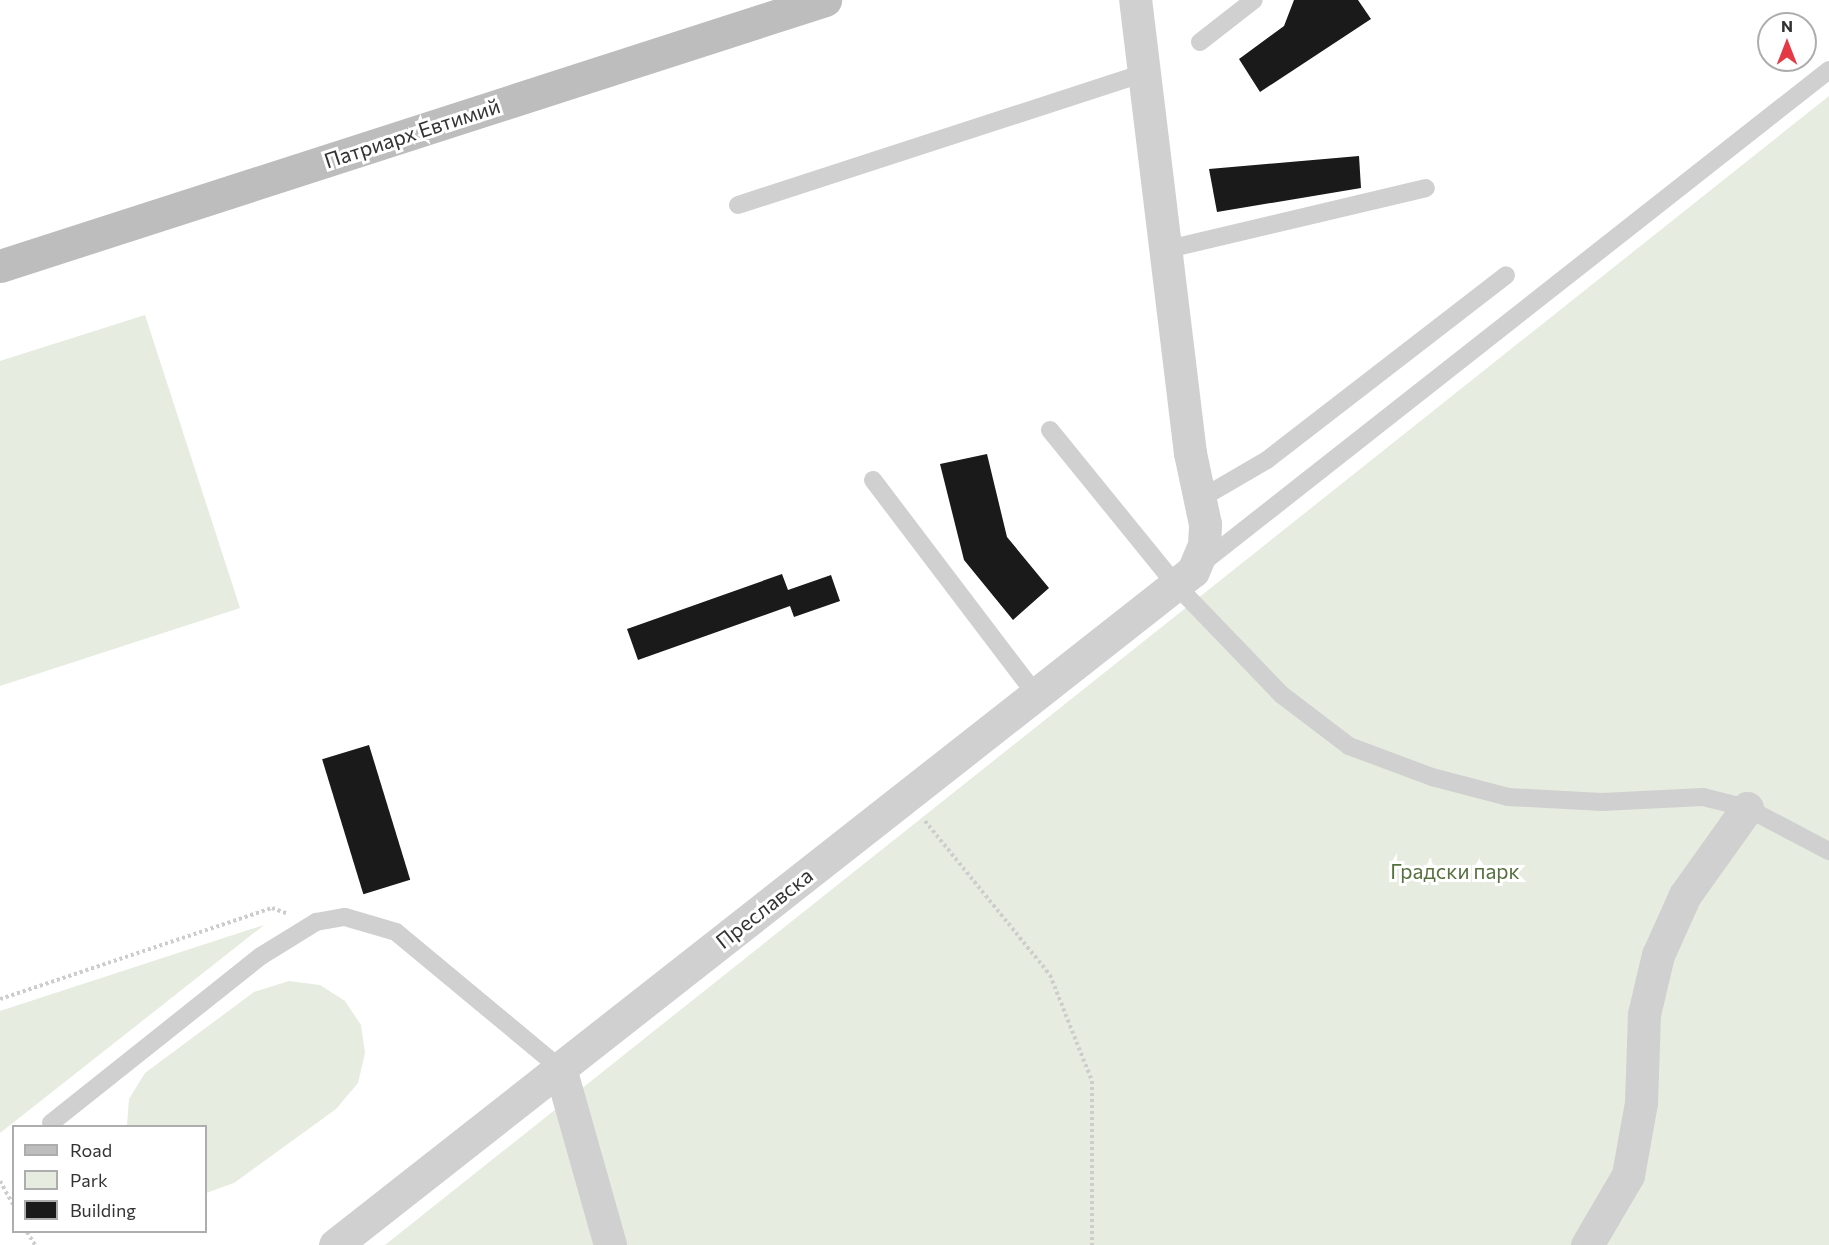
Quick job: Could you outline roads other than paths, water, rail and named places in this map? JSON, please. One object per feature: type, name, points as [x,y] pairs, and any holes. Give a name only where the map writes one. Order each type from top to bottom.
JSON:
[{"type":"main road","name":"Патриарх Евтимий","points":[[0,266],[825,0]]},
{"type":"street","points":[[1135,0],[1164,250],[1200,499],[1204,545],[1184,578]]},
{"type":"street","name":"Преславска","points":[[335,1245],[1184,578]]},
{"type":"street","points":[[1587,1245],[1628,1175],[1641,1103],[1644,1014],[1658,955],[1685,895],[1747,808]]},
{"type":"street","points":[[560,1068],[610,1245]]},
{"type":"lane","points":[[1200,42],[1254,0]]},
{"type":"lane","points":[[1184,578],[1829,70]]},
{"type":"lane","points":[[738,205],[1142,74]]},
{"type":"lane","points":[[1164,250],[1426,188]]},
{"type":"lane","points":[[1200,499],[1267,460],[1506,275]]},
{"type":"lane","points":[[1050,430],[1184,578],[1282,695],[1349,746],[1432,777],[1508,797],[1602,802],[1703,797],[1747,808],[1829,851]]},
{"type":"lane","points":[[873,480],[1036,695]]},
{"type":"lane","points":[[51,1123],[261,956],[316,922],[345,917],[396,932],[560,1068]]},
{"type":"park label","name":"Градски парк","points":[[1455,871]]}]
